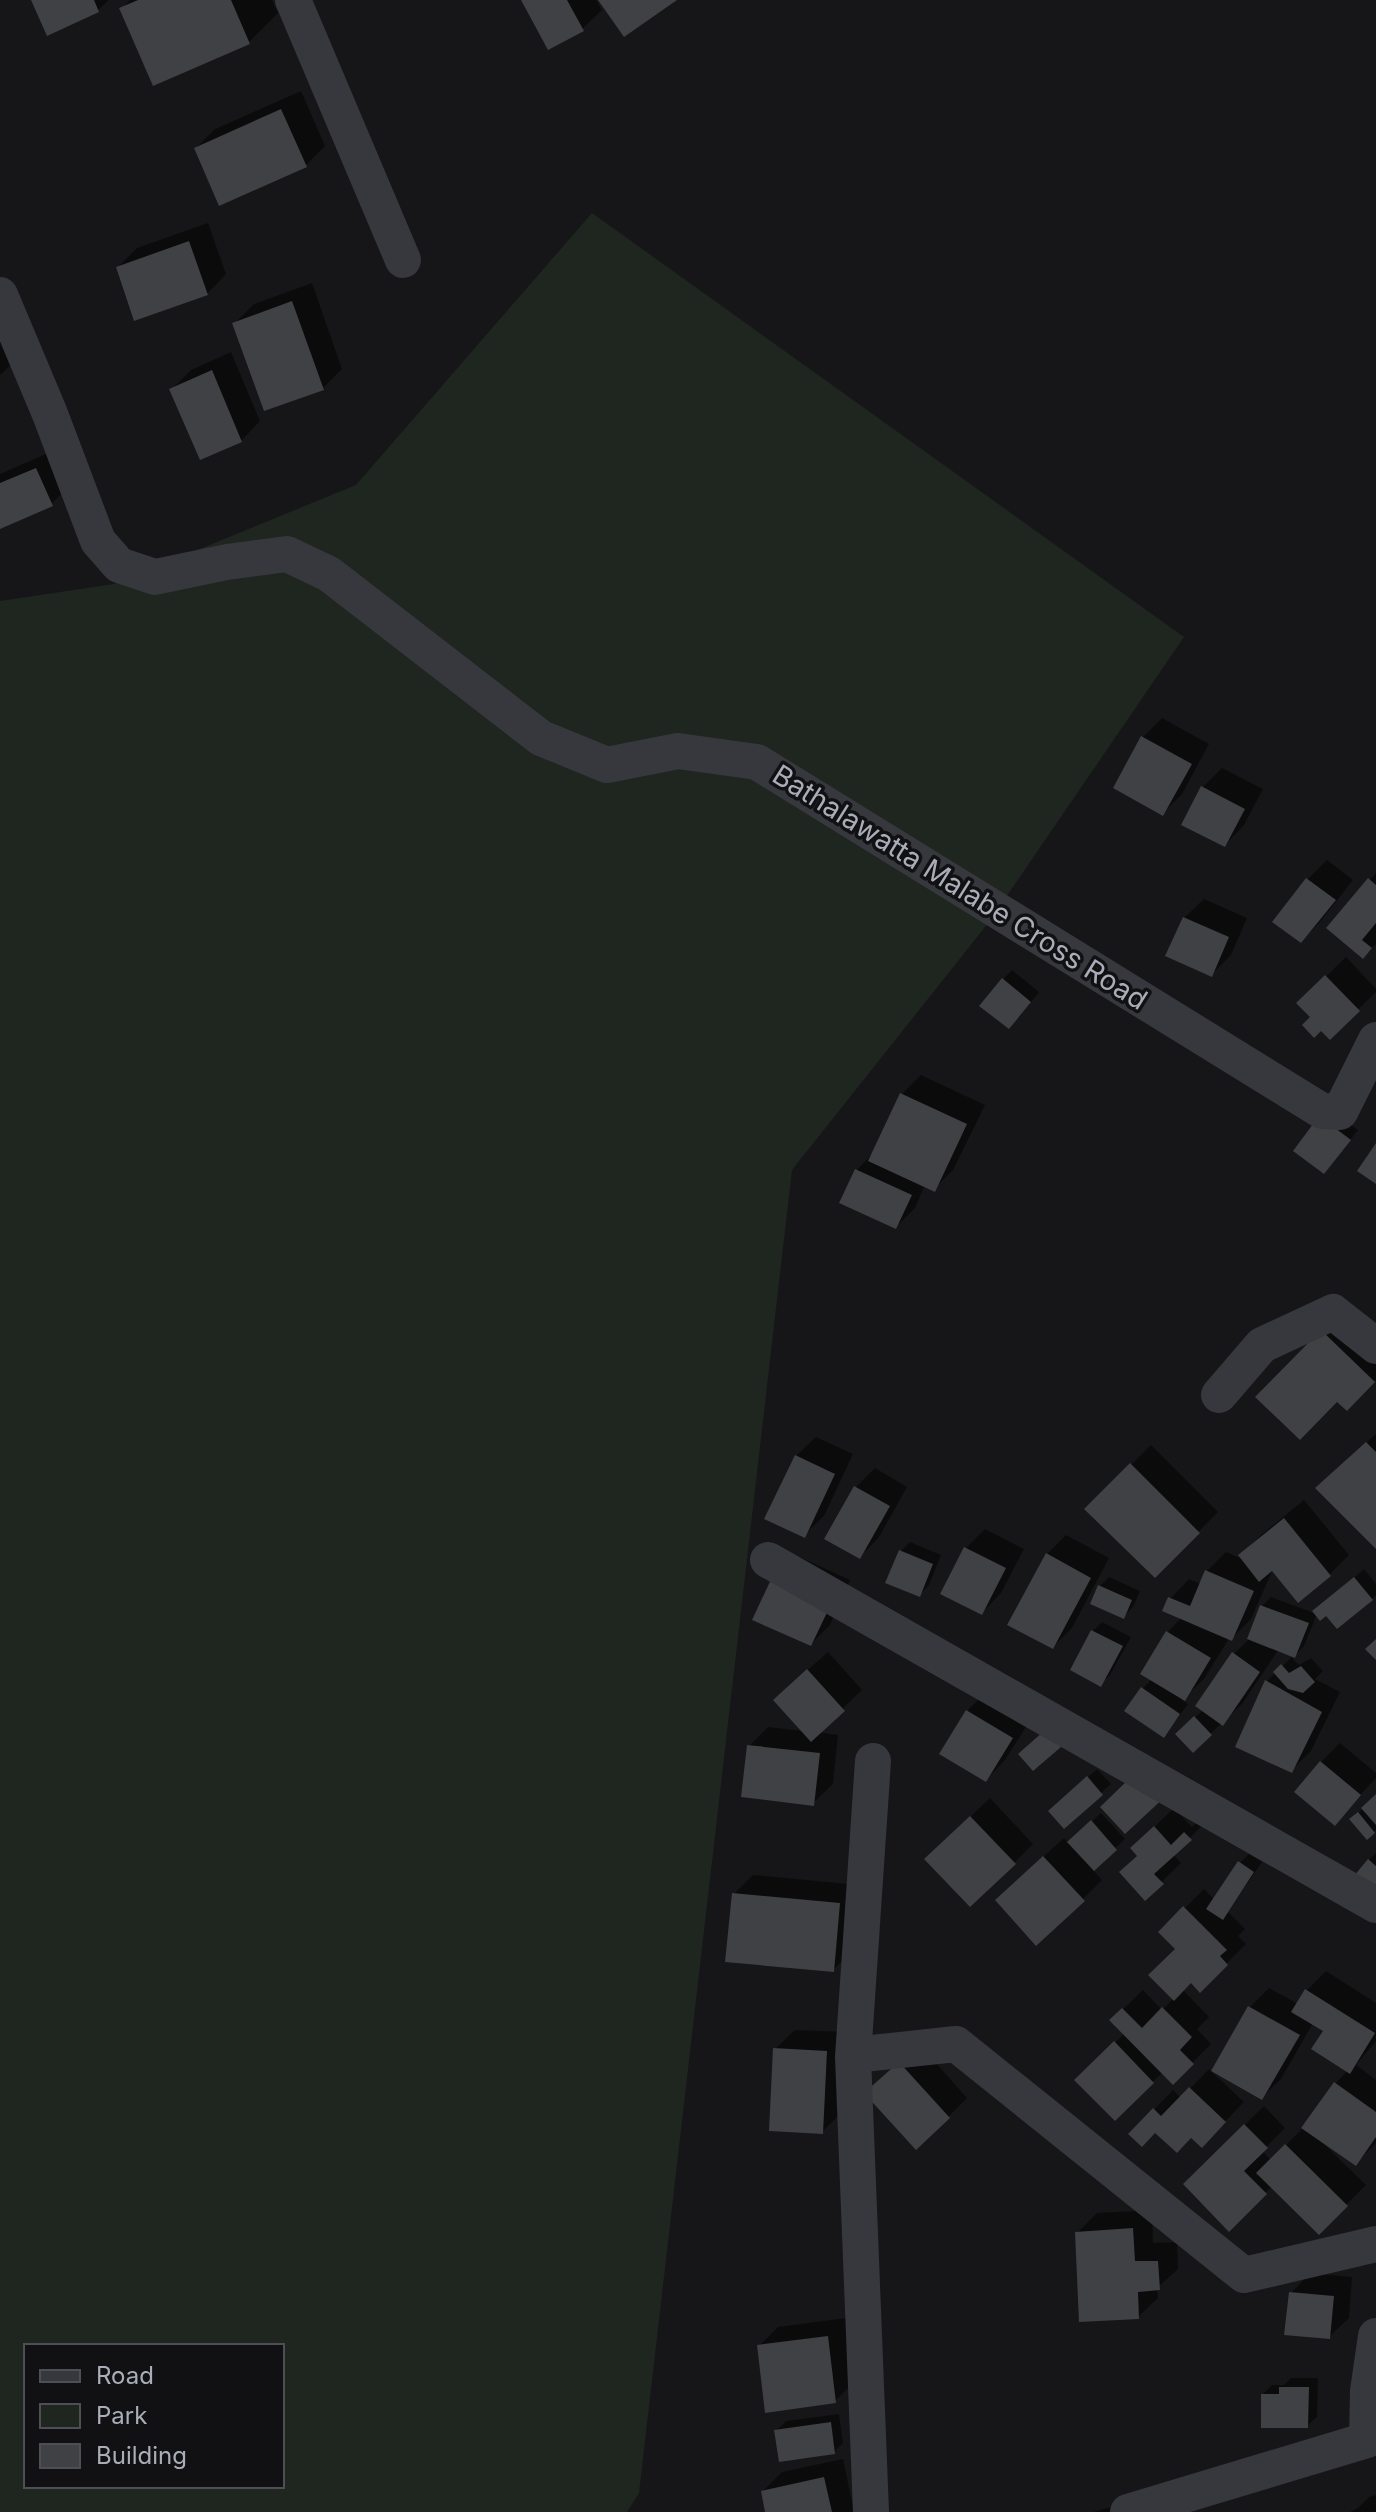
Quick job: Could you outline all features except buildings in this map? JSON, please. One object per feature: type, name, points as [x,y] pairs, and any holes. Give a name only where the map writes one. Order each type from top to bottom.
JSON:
[{"type":"street","points":[[293,0],[403,260]]},
{"type":"street","name":"Bathalawatta Malabe Cross Road","points":[[0,295],[50,414],[98,541],[119,565],[155,577],[227,562],[287,554],[329,574],[541,738],[607,765],[678,751],[757,762],[1322,1111],[1340,1112],[1376,1040]]},
{"type":"street","points":[[1219,1395],[1262,1345],[1333,1312],[1376,1346]]},
{"type":"street","points":[[768,1560],[1376,1905]]},
{"type":"street","points":[[871,2512],[853,2057],[873,1761]]},
{"type":"street","points":[[853,2057],[956,2044],[1244,2275],[1376,2244]]},
{"type":"street","points":[[1128,2512],[1371,2444],[1368,2391],[1376,2336]]},
{"type":"green space","points":[[592,213],[1184,637],[989,922],[792,1170],[639,2493],[627,2512],[0,2512],[0,601],[114,584],[356,485]]}]
